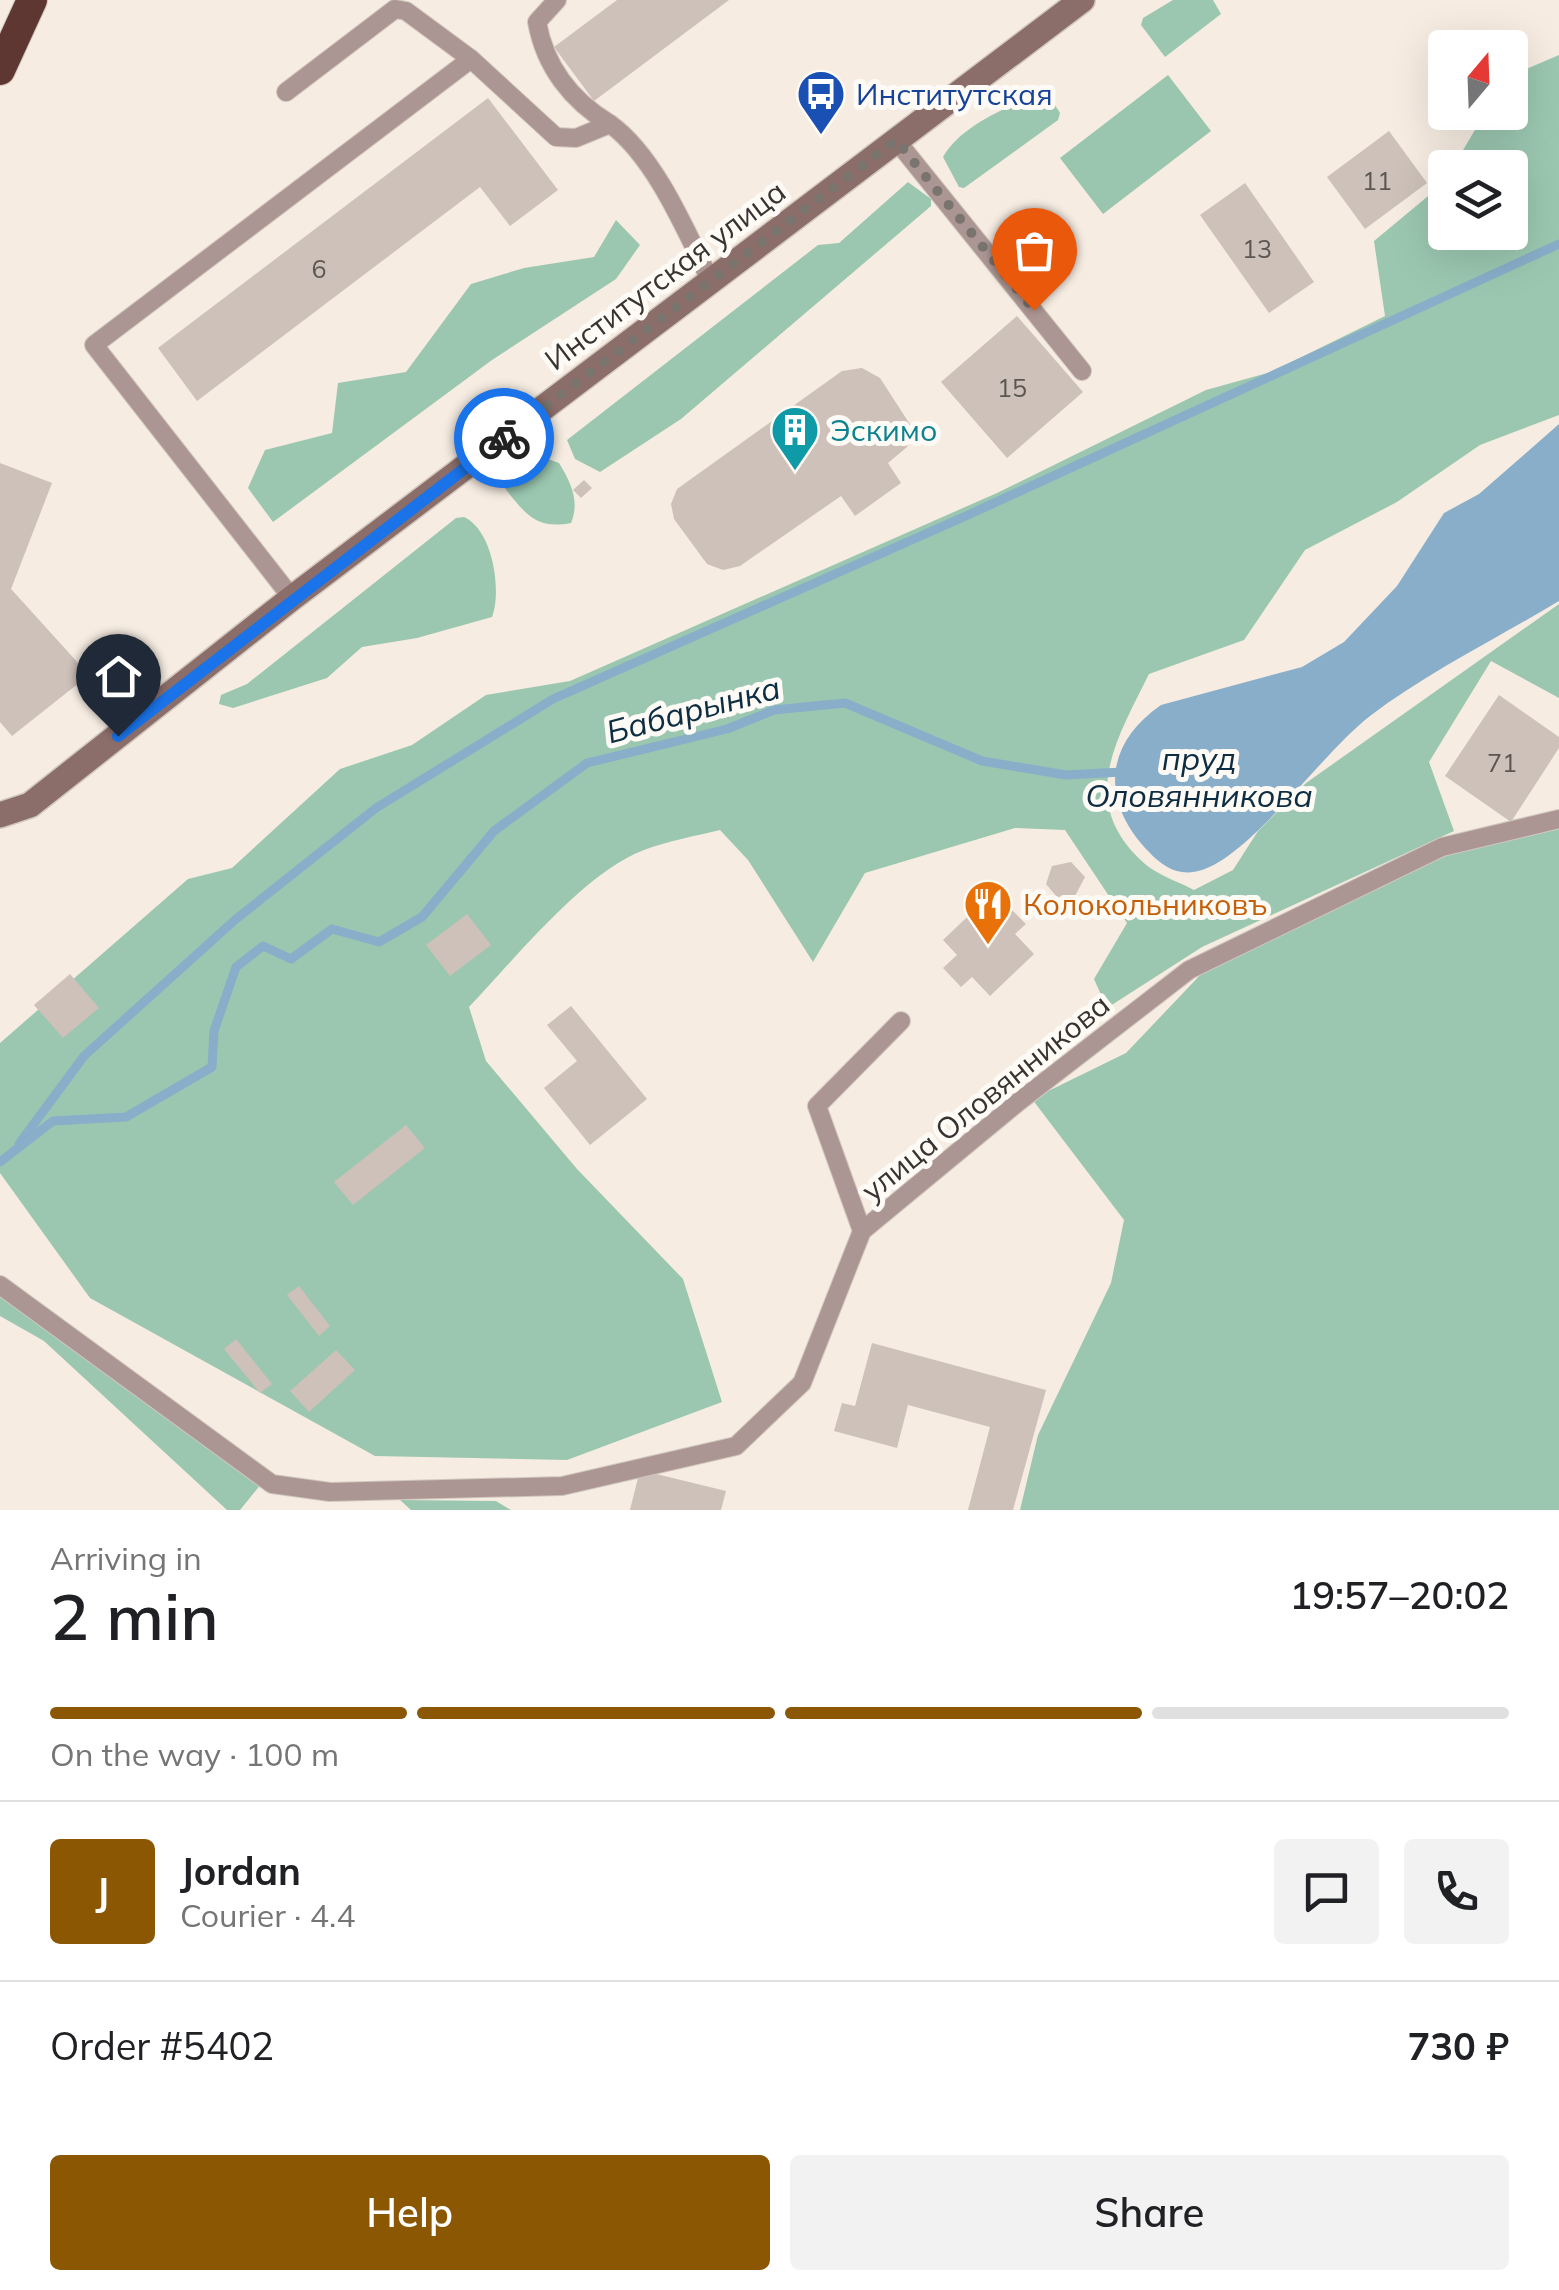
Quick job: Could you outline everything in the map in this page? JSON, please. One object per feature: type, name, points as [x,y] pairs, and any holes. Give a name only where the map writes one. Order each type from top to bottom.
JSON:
[{"type":"highway","points":[[0,70],[32,0]]},
{"type":"street","name":"Институтская улица","points":[[0,815],[30,805],[292,598],[1071,3]]},
{"type":"lane","points":[[557,0],[537,22],[542,49],[578,104],[624,134],[677,212],[710,282]]},
{"type":"lane","points":[[286,92],[395,9],[406,11],[471,59],[556,136],[576,138],[610,124]]},
{"type":"lane","points":[[292,598],[94,345],[471,59]]},
{"type":"lane","points":[[896,140],[1082,371]]},
{"type":"lane","points":[[0,832],[30,805]]},
{"type":"lane","name":"улица Оловянникова","points":[[0,1285],[272,1484],[330,1492],[562,1486],[736,1446],[802,1383],[862,1231],[1189,970],[1442,847],[1559,819]]},
{"type":"lane","points":[[862,1231],[817,1106],[902,1021]]},
{"type":"green space","points":[[1173,0],[1213,0],[1221,14],[1165,57],[1141,25],[1143,18]]},
{"type":"green space","points":[[1559,55],[1559,415],[1480,445],[1397,502],[1305,550],[1244,640],[1149,674],[1115,747],[1109,771],[1107,795],[1112,818],[1124,841],[1150,868],[1194,890],[1233,870],[1258,831],[1306,783],[1559,604],[1559,698],[1491,661],[1429,762],[1454,831],[1202,947],[1107,1008],[1094,979],[1127,923],[1065,830],[1015,828],[865,873],[813,962],[748,860],[720,830],[644,850],[597,878],[550,920],[469,1007],[486,1061],[577,1169],[683,1279],[722,1402],[567,1460],[375,1456],[90,1298],[0,1173],[0,1043],[188,879],[232,868],[340,769],[412,745],[486,695],[570,681],[997,493],[1206,390],[1271,372],[1385,316],[1374,241],[1428,196],[1428,250],[1528,250],[1528,150],[1463,150],[1475,130],[1528,130],[1528,68]]},
{"type":"green space","points":[[1168,75],[1211,131],[1103,214],[1060,158]]},
{"type":"green space","points":[[1046,91],[1060,113],[1058,120],[964,188],[959,187],[943,157],[952,145],[975,125]]},
{"type":"green space","points":[[908,182],[931,199],[931,206],[681,419],[600,472],[575,459],[567,440],[818,245],[839,243]]},
{"type":"green space","points":[[616,220],[640,245],[616,279],[492,360],[273,522],[248,488],[265,450],[332,433],[338,383],[406,372],[471,284],[524,268],[594,257]]},
{"type":"green space","points":[[545,458],[559,463],[570,485],[575,507],[571,523],[539,521],[503,486],[516,466]]},
{"type":"green space","points":[[464,517],[482,534],[493,562],[496,592],[492,617],[417,638],[362,647],[327,678],[233,708],[219,704],[221,695],[247,684],[456,518]]},
{"type":"green space","points":[[1559,829],[1559,1510],[1020,1510],[1038,1435],[1111,1283],[1124,1220],[1032,1099],[1126,1053],[1204,971],[1447,855]]},
{"type":"green space","points":[[0,1297],[262,1483],[240,1510],[227,1510],[44,1341],[0,1316]]},
{"type":"green space","points":[[400,1500],[496,1501],[511,1510],[411,1510]]},
{"type":"water","name":"пруд Оловянникова","points":[[1559,424],[1559,601],[1439,670],[1370,716],[1265,824],[1222,860],[1187,872],[1173,870],[1155,858],[1133,833],[1116,795],[1119,756],[1142,721],[1161,705],[1302,667],[1344,642],[1397,586],[1444,513],[1479,494]]},
{"type":"building","points":[[617,0],[729,0],[594,101],[554,47]]},
{"type":"building","points":[[488,98],[558,190],[510,226],[480,187],[197,401],[158,348]]},
{"type":"building","points":[[1389,131],[1427,183],[1365,229],[1327,177]]},
{"type":"building","points":[[1245,183],[1314,282],[1269,313],[1200,215]]},
{"type":"building","points":[[1017,316],[1083,392],[1007,458],[941,382]]},
{"type":"building","name":"Эскимо","points":[[862,368],[880,378],[911,426],[907,447],[888,463],[901,483],[855,516],[841,496],[740,566],[723,570],[707,564],[674,519],[671,504],[677,489],[842,371]]},
{"type":"building","points":[[0,463],[52,483],[11,589],[89,675],[12,736],[0,722]]},
{"type":"building","points":[[584,480],[592,488],[581,498],[573,490]]},
{"type":"building","points":[[1499,695],[1559,737],[1559,748],[1511,822],[1445,776]]},
{"type":"building","points":[[1071,862],[1085,877],[1075,896],[1057,897],[1046,884],[1052,866]]},
{"type":"building","name":"Колокольниковъ","points":[[983,902],[1000,919],[1011,909],[1026,924],[1015,934],[1034,954],[990,996],[972,977],[961,987],[943,968],[957,955],[943,940]]},
{"type":"building","points":[[467,914],[491,945],[450,976],[426,945]]},
{"type":"building","points":[[70,974],[99,1008],[63,1038],[34,1005]]},
{"type":"building","points":[[571,1006],[647,1099],[590,1145],[544,1088],[577,1061],[547,1025]]},
{"type":"building","points":[[406,1125],[425,1148],[353,1205],[334,1182]]},
{"type":"building","points":[[299,1286],[330,1326],[319,1336],[287,1295]]},
{"type":"building","points":[[236,1339],[272,1384],[260,1393],[224,1349]]},
{"type":"building","points":[[872,1343],[1046,1390],[1013,1510],[968,1510],[990,1427],[908,1405],[897,1448],[834,1431],[842,1403],[855,1406]]},
{"type":"building","points":[[336,1350],[355,1370],[309,1412],[290,1391]]},
{"type":"building","points":[[640,1470],[726,1491],[721,1510],[630,1510]]},
{"type":"waterway","points":[[19,1144],[84,1056],[236,919],[376,808],[553,699],[968,515],[1559,244]]},
{"type":"waterway","name":"Бабарынка","points":[[0,1162],[53,1121],[126,1117],[212,1067],[214,1031],[236,967],[263,946],[291,959],[332,929],[379,942],[422,917],[494,831],[587,763],[727,729],[774,710],[845,703],[982,761],[1066,775],[1122,772]]},
{"type":"way so far","points":[[504,438],[896,140],[1034,310]]},
{"type":"place","name":"Институтская","points":[[821,136]]},
{"type":"place","name":"Эскимо","points":[[795,472]]},
{"type":"place","name":"Колокольниковъ","points":[[988,946]]},
{"type":"route","points":[[118,736],[504,438]]}]
